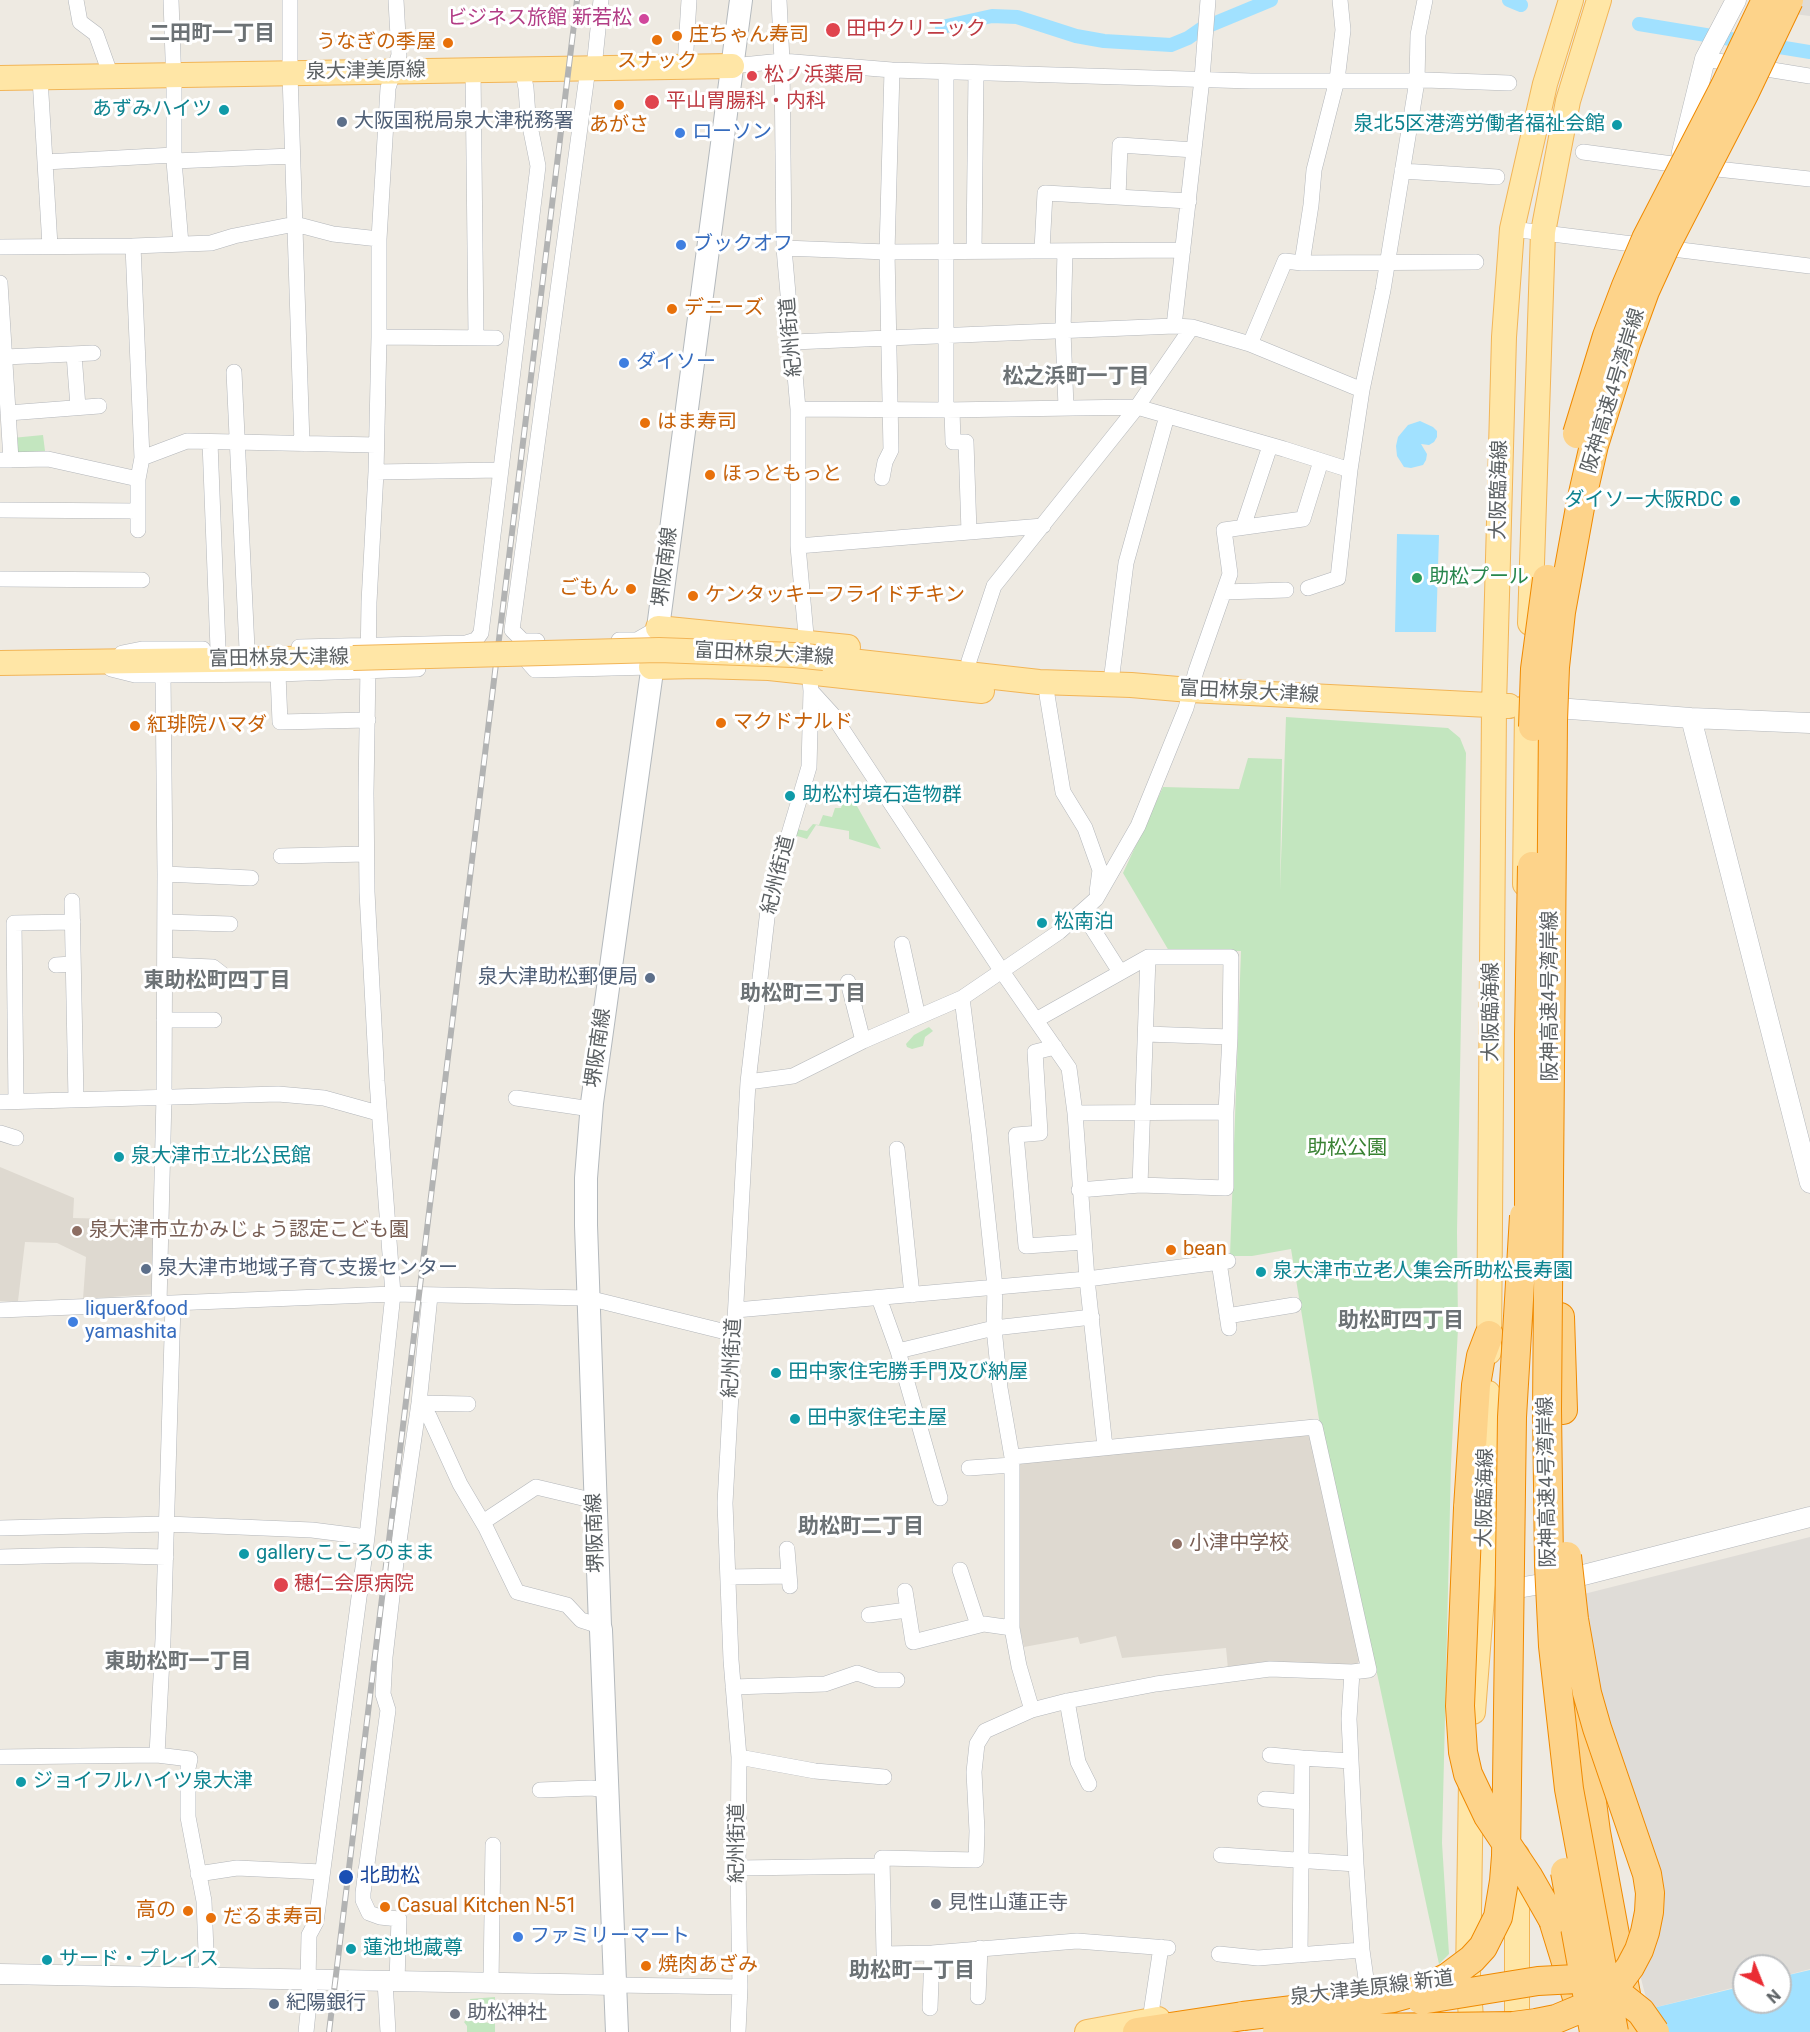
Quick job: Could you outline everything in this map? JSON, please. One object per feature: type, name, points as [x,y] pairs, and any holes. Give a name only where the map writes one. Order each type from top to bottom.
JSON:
[{"type":"highway","name":"阪神高速4号湾岸線","points":[[1594,2032],[1551,1797],[1533,1647],[1530,1565],[1529,1034],[1535,669],[1543,601],[1562,496],[1591,386],[1626,286],[1646,240],[1706,125],[1766,0]]},
{"type":"highway","name":"阪神高速4号湾岸線","points":[[1614,2032],[1569,1789],[1560,1723],[1548,1565],[1552,721],[1561,612],[1594,444],[1626,343],[1646,291],[1688,200],[1750,82],[1789,0]]},
{"type":"highway","points":[[1144,2026],[1393,1998],[1422,1990],[1448,1977],[1472,1959],[1483,1947],[1498,1917],[1504,1881],[1506,1845],[1512,1417],[1524,1236],[1529,1034]]},
{"type":"highway","points":[[1277,2032],[1363,2028],[1513,2026],[1556,2019],[1592,2004],[1619,1982],[1630,1967],[1646,1932],[1650,1893],[1647,1874],[1587,1693],[1569,1584],[1561,1344],[1550,1156]]},
{"type":"highway","points":[[1489,1335],[1481,1356],[1476,1385],[1468,1508],[1460,1706],[1462,1752],[1468,1774],[1488,1816],[1528,1876],[1553,1920],[1577,1997],[1585,2032]]},
{"type":"highway","points":[[1563,1580],[1596,1832],[1633,2032]]},
{"type":"highway","points":[[1243,2016],[1392,2004],[1538,1981],[1576,1979],[1590,1981],[1616,1992],[1641,2012],[1655,2032]]},
{"type":"main road","name":"堺阪南線","points":[[617,2032],[588,1298],[586,1178],[591,1109],[658,628],[741,0]]},
{"type":"main road","name":"大阪臨海線","points":[[1471,2022],[1468,1977],[1472,1718],[1485,1559],[1494,706],[1503,337],[1512,229],[1545,84],[1571,0]]},
{"type":"main road","name":"大阪臨海線","points":[[1517,2032],[1516,1715],[1527,706],[1543,232],[1568,101],[1599,0]]},
{"type":"main road","name":"泉大津美原線","points":[[0,78],[732,66]]},
{"type":"main road","points":[[658,628],[812,666],[965,691],[1116,697],[1163,688]]},
{"type":"main road","name":"富田林泉大津線","points":[[0,663],[363,658],[659,650],[794,655],[812,666],[1040,682],[1527,706]]},
{"type":"main road","points":[[651,667],[769,668],[969,661],[1150,677],[1163,688]]},
{"type":"main road","points":[[1522,1185],[1541,1239],[1544,1267],[1542,1323],[1558,1418],[1563,1580]]},
{"type":"main road","name":"泉大津美原線 新道","points":[[1086,2032],[1144,2026],[1304,1997],[1368,1994],[1468,1977],[1518,1991]]},
{"type":"main road","name":"泉大津美原線 新道","points":[[1312,2032],[1471,2022],[1518,1991]]},
{"type":"street","points":[[76,0],[80,22],[96,34],[111,76]]},
{"type":"street","points":[[171,0],[174,158],[181,244]]},
{"type":"street","points":[[290,0],[292,156],[302,444]]},
{"type":"street","points":[[306,2032],[310,1993],[309,1935],[316,1922],[368,1537],[393,1294],[378,1113],[367,892],[368,720],[363,658],[376,472],[379,239],[388,88],[399,55],[396,0]]},
{"type":"street","points":[[600,0],[512,630],[523,641],[637,640],[658,628]]},
{"type":"street","points":[[685,66],[688,0]]},
{"type":"street","name":"紀州街道","points":[[738,2032],[740,1987],[739,1757],[733,1687],[725,1503],[734,1334],[748,1083],[769,901],[809,767],[812,666],[798,546],[798,409],[784,248],[779,0]]},
{"type":"street","points":[[1174,326],[1202,79],[1208,0]]},
{"type":"street","points":[[1302,263],[1314,170],[1337,80],[1343,30],[1340,0]]},
{"type":"street","points":[[1308,588],[1338,578],[1362,390],[1388,262],[1417,81],[1418,35],[1425,0]]},
{"type":"street","points":[[1671,250],[1682,152],[1712,46],[1736,0]]},
{"type":"street","points":[[1712,46],[1810,76]]},
{"type":"street","points":[[732,66],[782,61],[892,70],[976,73],[1509,83]]},
{"type":"street","points":[[84,662],[135,675],[278,674],[363,658],[419,644],[476,640],[481,633],[538,166],[528,116],[522,68]]},
{"type":"street","points":[[473,70],[476,336]]},
{"type":"street","points":[[882,478],[885,462],[891,450],[886,252],[892,70]]},
{"type":"street","points":[[946,72],[945,251],[949,410],[953,442],[966,442],[969,532]]},
{"type":"street","points":[[974,251],[976,73]]},
{"type":"street","points":[[40,78],[50,246]]},
{"type":"street","points":[[1118,197],[1120,145],[1194,150]]},
{"type":"street","points":[[1583,152],[1810,179]]},
{"type":"street","points":[[45,162],[292,156]]},
{"type":"street","points":[[1402,171],[1497,177]]},
{"type":"street","points":[[1042,250],[1045,193],[1189,201]]},
{"type":"street","points":[[0,247],[211,243],[294,224],[333,234],[379,239]]},
{"type":"street","points":[[1512,229],[1810,266]]},
{"type":"street","points":[[133,246],[142,458],[138,478],[138,530]]},
{"type":"street","points":[[784,248],[886,252],[1183,250]]},
{"type":"street","points":[[1065,250],[1063,331],[1066,407]]},
{"type":"street","points":[[1250,344],[1285,261],[1302,263],[1476,262]]},
{"type":"street","points":[[0,283],[8,413],[6,460],[48,459],[138,478]]},
{"type":"street","points":[[793,342],[1192,327],[1250,344],[1362,390]]},
{"type":"street","points":[[969,661],[994,586],[1137,407],[1192,327]]},
{"type":"street","points":[[379,337],[476,336],[496,338]]},
{"type":"street","points":[[5,357],[93,353]]},
{"type":"street","points":[[74,354],[78,407]]},
{"type":"street","points":[[234,372],[248,649]]},
{"type":"street","points":[[8,413],[99,406]]},
{"type":"street","points":[[798,409],[949,410],[1137,407],[1350,470]]},
{"type":"street","points":[[1112,674],[1126,563],[1167,416]]},
{"type":"street","points":[[142,458],[187,441],[376,445]]},
{"type":"street","points":[[210,442],[218,649]]},
{"type":"street","points":[[1243,527],[1270,446]]},
{"type":"street","points":[[748,1083],[793,1076],[863,1041],[962,998],[1059,932],[1096,899],[1138,826],[1179,726],[1230,574],[1224,530],[1303,519],[1321,461]]},
{"type":"street","points":[[376,472],[501,470]]},
{"type":"street","points":[[0,510],[138,511]]},
{"type":"street","points":[[798,546],[1043,526]]},
{"type":"street","points":[[0,579],[142,580]]},
{"type":"street","points":[[1224,592],[1286,590]]},
{"type":"street","points":[[537,641],[529,646],[528,662],[535,670],[651,667]]},
{"type":"street","points":[[84,662],[142,649],[248,649],[363,658],[418,669],[419,644]]},
{"type":"street","points":[[812,666],[832,714],[1001,970],[1069,1068],[1087,1279],[1105,1447]]},
{"type":"street","points":[[278,674],[280,722],[368,720]]},
{"type":"street","points":[[157,1755],[167,1524],[163,675]]},
{"type":"street","points":[[1047,695],[1063,792],[1084,828],[1100,870],[1096,899]]},
{"type":"street","points":[[1527,706],[1690,718],[1810,723]]},
{"type":"street","points":[[1690,718],[1810,1183]]},
{"type":"street","points":[[291,859],[366,854]]},
{"type":"street","points":[[165,874],[251,878]]},
{"type":"street","points":[[72,901],[76,1099]]},
{"type":"street","points":[[1082,912],[1120,972]]},
{"type":"street","points":[[16,1101],[14,923],[73,921]]},
{"type":"street","points":[[165,922],[230,924]]},
{"type":"street","points":[[902,944],[918,1017]]},
{"type":"street","points":[[1036,1020],[1148,957],[1231,957],[1226,1188],[1140,1185],[1079,1190]]},
{"type":"street","points":[[1140,1185],[1148,957]]},
{"type":"street","points":[[56,965],[74,964]]},
{"type":"street","points":[[165,965],[213,967],[222,974]]},
{"type":"street","points":[[848,982],[863,1041]]},
{"type":"street","points":[[962,998],[979,1134],[994,1287],[994,1328],[1000,1388],[1012,1461],[1012,1628],[1019,1666],[1032,1710]]},
{"type":"street","points":[[164,1020],[214,1020]]},
{"type":"street","points":[[1146,1034],[1230,1037]]},
{"type":"street","points":[[1055,1047],[1035,1053],[1040,1133],[1016,1135],[1026,1246],[1084,1242]]},
{"type":"street","points":[[0,1102],[164,1096],[290,1095],[324,1098],[378,1113]]},
{"type":"street","points":[[516,1098],[591,1109]]},
{"type":"street","points":[[1074,1113],[1226,1112]]},
{"type":"street","points":[[0,1133],[16,1138]]},
{"type":"street","points":[[897,1149],[912,1295]]},
{"type":"street","points":[[736,1310],[1087,1279],[1224,1261],[1228,1322],[1265,1316],[1294,1305]]},
{"type":"street","points":[[0,1310],[393,1294],[588,1298],[734,1334]]},
{"type":"street","points":[[388,2032],[391,1981],[399,1919],[380,1917],[369,1912],[363,1900],[363,1893],[388,1710],[383,1694],[385,1657],[419,1402],[430,1296]]},
{"type":"street","points":[[879,1298],[898,1351],[940,1498]]},
{"type":"street","points":[[898,1351],[994,1328],[1092,1317]]},
{"type":"street","points":[[419,1402],[468,1404]]},
{"type":"street","points":[[419,1402],[429,1416],[460,1484],[483,1522],[517,1592],[567,1605],[581,1620],[600,1626]]},
{"type":"street","points":[[969,1468],[1105,1447],[1315,1427],[1369,1670],[1352,1672],[1270,1669],[1156,1684],[1032,1710],[985,1731],[978,1744],[974,1772],[976,1860],[882,1858],[884,1954],[933,1953],[1077,1941],[1164,1948],[1144,2026]]},
{"type":"street","points":[[483,1522],[536,1487],[596,1501]]},
{"type":"street","points":[[1518,1588],[1563,1580],[1810,1517]]},
{"type":"street","points":[[0,1528],[167,1524],[312,1530],[368,1537]]},
{"type":"street","points":[[728,1576],[789,1581],[787,1549]]},
{"type":"street","points":[[0,1557],[82,1555],[166,1557]]},
{"type":"street","points":[[960,1570],[978,1625]]},
{"type":"street","points":[[905,1591],[913,1642],[984,1624],[1012,1628]]},
{"type":"street","points":[[869,1615],[907,1610]]},
{"type":"street","points":[[1352,1672],[1349,1719],[1356,1864],[1362,1950],[1368,1994]]},
{"type":"street","points":[[733,1687],[825,1684],[857,1673],[877,1680],[897,1680]]},
{"type":"street","points":[[1067,1701],[1078,1762],[1089,1784]]},
{"type":"street","points":[[0,1757],[157,1755],[190,1758],[188,1817],[204,1901],[207,1977]]},
{"type":"street","points":[[1270,1755],[1351,1761]]},
{"type":"street","points":[[739,1757],[815,1771],[884,1777]]},
{"type":"street","points":[[1300,1955],[1302,1758]]},
{"type":"street","points":[[540,1790],[591,1788],[608,1790]]},
{"type":"street","points":[[1265,1800],[1301,1802]]},
{"type":"street","points":[[491,1983],[493,1845]]},
{"type":"street","points":[[1221,1855],[1356,1864]]},
{"type":"street","points":[[738,1868],[882,1866]]},
{"type":"street","points":[[198,1874],[237,1868],[322,1872]]},
{"type":"street","points":[[978,1997],[980,1948]]},
{"type":"street","points":[[1219,1954],[1258,1958],[1362,1950]]},
{"type":"street","points":[[930,2008],[933,1953]]},
{"type":"street","points":[[0,1974],[740,1987]]},
{"type":"shaded area","points":[[1751,0],[1810,0],[1810,16],[1747,8]]},
{"type":"shaded area","name":"泉大津市立かみじょう認定こども園","points":[[0,1167],[74,1198],[73,1218],[155,1220],[154,1294],[83,1299],[86,1257],[57,1243],[25,1242],[18,1301],[0,1301]]},
{"type":"shaded area","name":"小津中学校","points":[[1306,1434],[1315,1441],[1362,1658],[1356,1665],[1228,1669],[1226,1648],[1122,1658],[1116,1636],[1080,1644],[1078,1637],[1024,1647],[1018,1619],[1015,1469],[1021,1462]]},
{"type":"shaded area","points":[[1810,1537],[1810,1969],[1792,1974],[1792,1954],[1732,1954],[1732,1988],[1649,2009],[1639,1971],[1662,1886],[1651,1841],[1613,1745],[1580,1595]]},
{"type":"green space","points":[[43,435],[45,451],[12,454],[12,438]]},
{"type":"green space","name":"助松公園","points":[[1286,717],[1448,728],[1460,738],[1466,753],[1457,1232],[1458,1328],[1451,1464],[1442,1843],[1449,1954],[1439,1964],[1378,1678],[1319,1419],[1291,1249],[1252,1256],[1230,1256],[1241,951],[1169,951],[1123,873],[1163,787],[1239,789],[1248,758],[1282,759],[1280,890]]},
{"type":"green space","points":[[844,798],[853,799],[881,849],[849,839],[849,831],[816,825],[807,839],[794,835],[796,829],[807,831],[813,824],[819,825],[823,815],[832,817],[835,808],[841,808]]},
{"type":"green space","points":[[929,1027],[933,1031],[925,1037],[923,1046],[912,1049],[907,1047],[906,1044],[914,1035]]},
{"type":"green space","points":[[495,1997],[495,2032],[467,2032],[464,2022],[468,2018],[490,2023],[493,2018],[492,2007],[473,2008],[470,1999]]},
{"type":"water","points":[[1420,421],[1433,427],[1437,431],[1437,437],[1429,445],[1421,444],[1427,454],[1423,465],[1404,467],[1397,456],[1398,437],[1408,425]]},
{"type":"water","name":"助松プール","points":[[1397,534],[1439,535],[1436,632],[1395,632]]},
{"type":"water","points":[[1810,1970],[1810,2032],[1606,2032],[1649,2009],[1732,1989],[1732,2014],[1792,2014],[1792,1974]]},
{"type":"waterway","points":[[942,27],[992,16],[1017,17],[1076,36],[1104,41],[1171,45],[1188,38],[1201,29],[1271,0]]},
{"type":"waterway","points":[[1509,0],[1521,5]]},
{"type":"waterway","points":[[1639,24],[1810,52]]},
{"type":"railway","points":[[329,2032],[577,0]]},
{"type":"place","name":"ビジネス旅館 新若松","points":[[644,19]]},
{"type":"place","name":"田中クリニック","points":[[833,30]]},
{"type":"place","name":"庄ちゃん寿司","points":[[677,36]]},
{"type":"place","name":"スナック","points":[[657,40]]},
{"type":"place","name":"うなぎの季屋","points":[[448,43]]},
{"type":"place","name":"松ノ浜薬局","points":[[752,76]]},
{"type":"place","name":"平山胃腸科・内科","points":[[652,102]]},
{"type":"place","name":"あがさ","points":[[619,105]]},
{"type":"place","name":"あずみハイツ","points":[[224,110]]},
{"type":"place","name":"大阪国税局泉大津税務署","points":[[342,122]]},
{"type":"place","name":"泉北5区港湾労働者福祉会館","points":[[1617,125]]},
{"type":"place","name":"ローソン","points":[[680,133]]},
{"type":"place","name":"ブックオフ","points":[[681,245]]},
{"type":"place","name":"デニーズ","points":[[672,309]]},
{"type":"place","name":"ダイソー","points":[[624,363]]},
{"type":"place","name":"はま寿司","points":[[645,423]]},
{"type":"place","name":"ほっともっと","points":[[710,475]]},
{"type":"place","name":"ダイソー大阪RDC","points":[[1735,501]]},
{"type":"place","name":"助松プール","points":[[1417,578]]},
{"type":"place","name":"ごもん","points":[[631,589]]},
{"type":"place","name":"ケンタッキーフライドチキン","points":[[693,596]]},
{"type":"place","name":"マクドナルド","points":[[721,723]]},
{"type":"place","name":"紅琲院ハマダ","points":[[135,726]]},
{"type":"place","name":"助松村境石造物群","points":[[790,796]]},
{"type":"place","name":"松南泊","points":[[1042,923]]},
{"type":"place","name":"泉大津助松郵便局","points":[[650,978]]},
{"type":"place","name":"泉大津市立北公民館","points":[[119,1157]]},
{"type":"place","name":"泉大津市立かみじょう認定こども園","points":[[77,1231]]},
{"type":"place","name":"bean","points":[[1171,1250]]},
{"type":"place","name":"泉大津市地域子育て支援センター","points":[[146,1269]]},
{"type":"place","name":"泉大津市立老人集会所助松長寿園","points":[[1261,1272]]},
{"type":"place","name":"liquer&food yamashita","points":[[73,1322]]},
{"type":"place","name":"田中家住宅勝手門及び納屋","points":[[776,1373]]},
{"type":"place","name":"田中家住宅主屋","points":[[795,1419]]},
{"type":"place","name":"小津中学校","points":[[1177,1544]]},
{"type":"place","name":"galleryこころのまま","points":[[244,1554]]},
{"type":"place","name":"穂仁会原病院","points":[[281,1585]]},
{"type":"place","name":"ジョイフルハイツ泉大津","points":[[21,1782]]},
{"type":"place","name":"北助松","points":[[346,1877]]},
{"type":"place","name":"見性山蓮正寺","points":[[936,1904]]},
{"type":"place","name":"Casual Kitchen N-51","points":[[385,1907]]},
{"type":"place","name":"高の","points":[[188,1911]]},
{"type":"place","name":"だるま寿司","points":[[211,1918]]},
{"type":"place","name":"ファミリーマート","points":[[518,1937]]},
{"type":"place","name":"蓮池地蔵尊","points":[[351,1949]]},
{"type":"place","name":"サード・プレイス","points":[[47,1960]]},
{"type":"place","name":"焼肉あざみ","points":[[646,1966]]},
{"type":"place","name":"紀陽銀行","points":[[274,2004]]},
{"type":"place","name":"助松神社","points":[[455,2014]]},
{"type":"district","name":"二田町一丁目","points":[[212,35]]},
{"type":"district","name":"松之浜町一丁目","points":[[1076,378]]},
{"type":"district","name":"東助松町四丁目","points":[[217,982]]},
{"type":"district","name":"助松町三丁目","points":[[803,995]]},
{"type":"district","name":"助松町四丁目","points":[[1401,1322]]},
{"type":"district","name":"助松町二丁目","points":[[861,1528]]},
{"type":"district","name":"東助松町一丁目","points":[[178,1663]]},
{"type":"district","name":"助松町一丁目","points":[[912,1972]]}]
